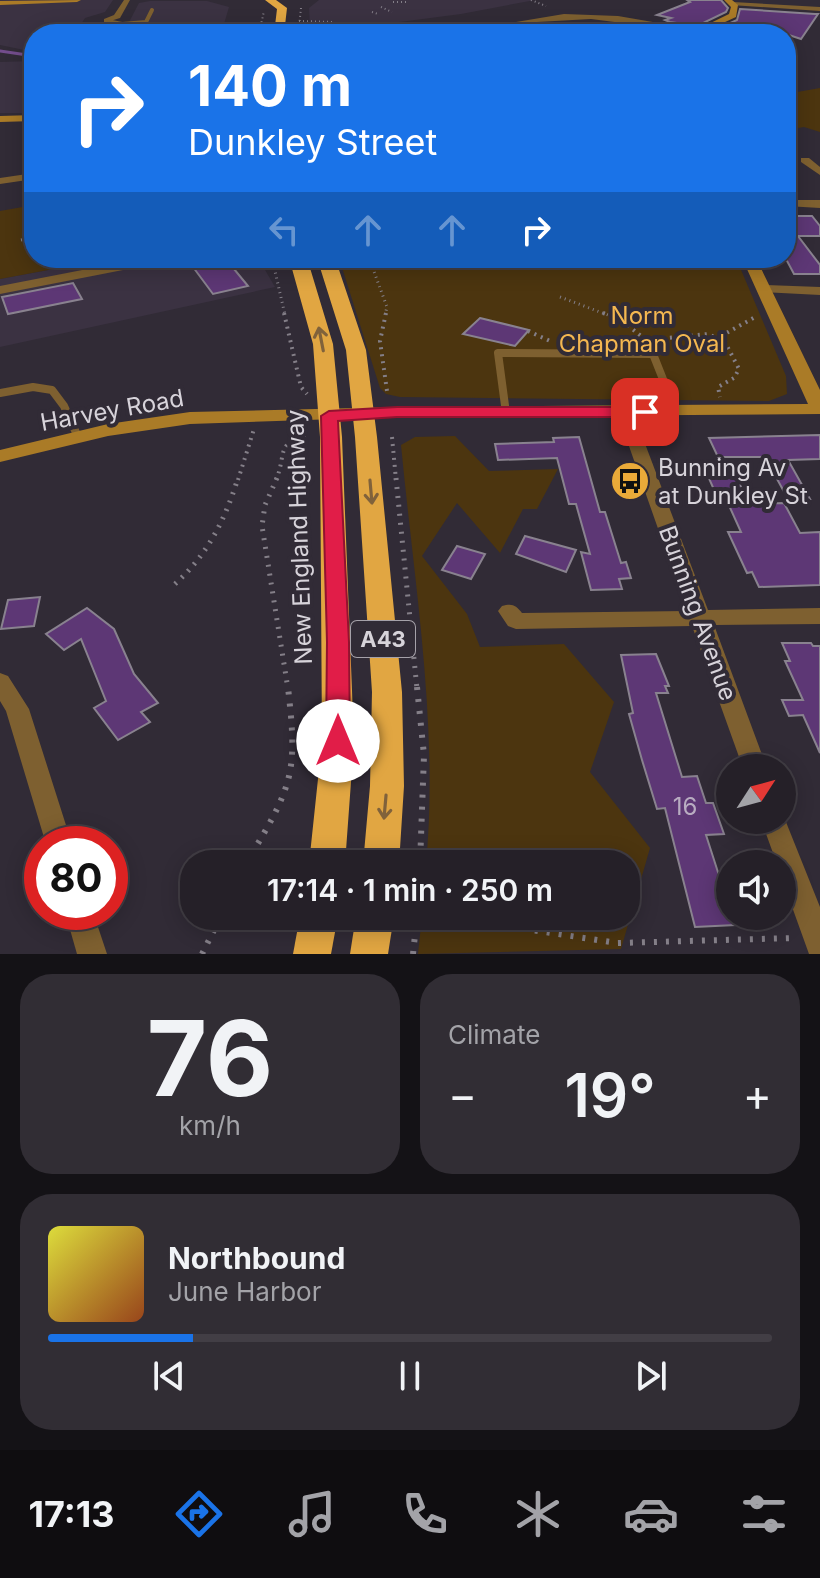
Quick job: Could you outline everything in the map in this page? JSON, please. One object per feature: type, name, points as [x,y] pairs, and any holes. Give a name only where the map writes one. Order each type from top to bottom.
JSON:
[{"type":"highway","points":[[271,0],[295,5]]},
{"type":"highway","points":[[271,0],[282,8],[280,24]]},
{"type":"highway","name":"New England Highway","points":[[301,268],[323,344],[329,416],[338,718],[337,779],[329,850]]},
{"type":"highway","name":"A43","points":[[329,268],[356,350],[364,415],[387,692],[387,786],[382,850]]},
{"type":"highway","points":[[312,954],[316,930]]},
{"type":"highway","points":[[369,954],[373,930]]},
{"type":"street","points":[[0,3],[77,0]]},
{"type":"street","points":[[107,21],[117,16],[127,0]]},
{"type":"street","points":[[716,24],[728,19],[735,11],[731,2],[820,9]]},
{"type":"street","points":[[524,24],[552,17],[588,14],[659,24]]},
{"type":"street","points":[[0,119],[24,118]]},
{"type":"street","points":[[805,160],[820,172]]},
{"type":"street","points":[[0,181],[24,177]]},
{"type":"street","points":[[796,203],[820,204]]},
{"type":"street","points":[[0,290],[113,268]]},
{"type":"street","points":[[754,268],[806,386],[820,409]]},
{"type":"street","points":[[766,289],[820,291]]},
{"type":"street","name":"Harvey Road","points":[[0,456],[78,437],[176,420],[820,409]]},
{"type":"street","name":"Bunning Avenue","points":[[625,412],[750,754]]},
{"type":"street","points":[[509,611],[516,621],[820,616]]},
{"type":"street","points":[[0,682],[17,709],[53,826]]},
{"type":"street","points":[[779,834],[819,941]]},
{"type":"street","points":[[85,930],[92,954]]},
{"type":"lane","points":[[107,21],[122,24],[146,22],[152,10]]},
{"type":"lane","points":[[506,413],[498,353],[653,354],[676,412]]},
{"type":"lane","points":[[0,393],[34,385],[50,386],[58,392],[78,437]]},
{"type":"path","points":[[393,2],[408,2]]},
{"type":"path","points":[[295,5],[300,24]]},
{"type":"path","points":[[381,7],[392,12]]},
{"type":"path","points":[[372,12],[378,14]]},
{"type":"path","points":[[299,21],[334,22]]},
{"type":"path","points":[[274,268],[301,387],[307,394]]},
{"type":"path","points":[[373,268],[387,307],[380,341],[387,391]]},
{"type":"path","points":[[560,297],[620,319],[645,336],[653,354]]},
{"type":"path","points":[[721,336],[757,316]]},
{"type":"path","points":[[680,338],[684,332]]},
{"type":"path","points":[[175,584],[203,560],[214,542],[256,418]]},
{"type":"path","points":[[253,850],[289,778],[290,681],[261,522],[269,495],[286,462],[284,445],[291,439],[309,437]]},
{"type":"path","points":[[392,437],[424,755],[421,850]]},
{"type":"path","points":[[202,954],[214,930]]},
{"type":"path","points":[[413,954],[416,930]]},
{"type":"path","points":[[532,930],[617,943],[819,941]]},
{"type":"shaded area","points":[[0,0],[113,0],[105,12],[85,18],[81,24],[24,24],[24,50],[0,45]]},
{"type":"shaded area","points":[[319,0],[535,0],[384,24],[310,24],[309,8]]},
{"type":"shaded area","points":[[150,1],[207,1],[229,7],[224,24],[128,24],[139,3]]},
{"type":"shaded area","points":[[24,61],[24,113],[0,113],[0,62]]},
{"type":"shaded area","points":[[59,268],[264,268],[275,287],[0,347],[0,279]]},
{"type":"green space","points":[[820,88],[820,132],[804,127],[796,128],[796,92]]},
{"type":"green space","points":[[24,207],[24,268],[59,268],[0,279],[0,211]]},
{"type":"green space","name":"Norm Chapman Oval","points":[[342,268],[740,268],[786,376],[787,394],[769,401],[400,397],[386,394],[380,388]]},
{"type":"green space","points":[[455,436],[489,471],[558,469],[537,509],[523,509],[500,553],[457,503],[422,556],[467,614],[480,647],[564,644],[614,702],[590,772],[650,848],[640,883],[640,850],[427,850],[427,707],[401,445],[415,437]]},
{"type":"green space","points":[[421,930],[626,930],[621,949],[418,954]]},
{"type":"building","points":[[687,0],[721,0],[728,8],[726,12],[701,24],[670,22],[665,20],[671,18],[657,15],[690,2]]},
{"type":"building","points":[[740,9],[818,14],[801,39],[796,37],[796,24],[728,24],[737,20]]},
{"type":"building","points":[[796,216],[812,216],[820,226],[820,236],[798,236],[820,265],[820,274],[794,274],[791,268],[796,268]]},
{"type":"building","points":[[194,268],[233,268],[248,286],[213,294]]},
{"type":"building","points":[[73,283],[82,299],[8,314],[2,297]]},
{"type":"building","points":[[480,318],[529,330],[515,346],[463,334]]},
{"type":"building","points":[[820,435],[820,459],[788,460],[810,499],[788,499],[765,457],[718,457],[709,438]]},
{"type":"building","points":[[579,437],[600,512],[605,512],[621,563],[626,562],[631,578],[619,579],[622,589],[591,590],[581,552],[590,554],[576,504],[569,504],[557,458],[498,460],[495,444],[554,442],[553,438]]},
{"type":"building","points":[[730,464],[749,504],[784,503],[800,533],[820,532],[820,585],[759,587],[752,572],[747,573],[728,532],[741,532],[727,501],[719,501],[703,465]]},
{"type":"building","points":[[525,536],[576,550],[566,572],[516,554]]},
{"type":"building","points":[[457,546],[485,554],[471,579],[442,570]]},
{"type":"building","points":[[40,597],[34,626],[1,629],[8,600]]},
{"type":"building","points":[[87,608],[114,629],[134,674],[158,703],[141,712],[150,722],[118,740],[94,708],[106,701],[81,639],[64,650],[46,634]]},
{"type":"building","points":[[782,643],[820,646],[820,753],[803,715],[789,716],[782,700],[803,700],[785,661],[790,661]]},
{"type":"building","points":[[656,654],[669,686],[665,686],[668,693],[656,693],[682,777],[697,776],[706,803],[713,803],[716,811],[716,834],[724,834],[706,835],[716,866],[716,926],[695,927],[665,808],[657,809],[629,714],[633,713],[621,655]]},
{"type":"waterway","points":[[0,51],[24,55]]},
{"type":"place","name":"Bunning Av at Dunkley St","points":[[630,481]]},
{"type":"route","points":[[338,741],[338,642],[329,416],[397,412],[645,412]]}]
